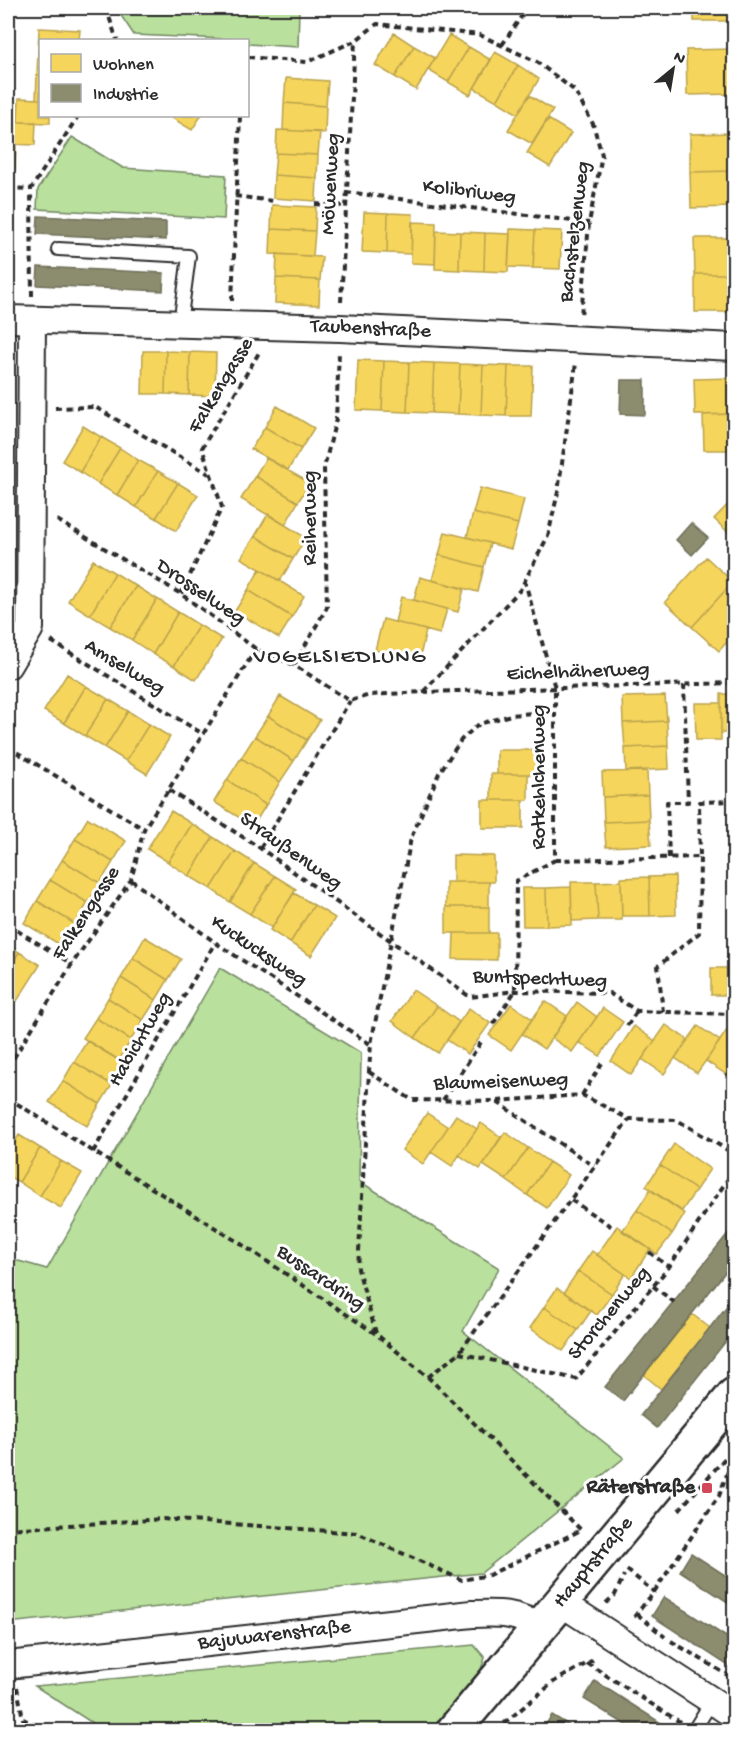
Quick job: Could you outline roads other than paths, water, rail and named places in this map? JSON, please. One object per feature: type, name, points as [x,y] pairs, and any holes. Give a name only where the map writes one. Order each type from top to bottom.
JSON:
[{"type":"street","name":"Taubenstraße","points":[[20,320],[340,328],[735,347]]},
{"type":"street","points":[[8,664],[30,628],[33,408],[20,320]]},
{"type":"street","name":"Hauptstraße","points":[[454,1731],[735,1395]]},
{"type":"street","points":[[560,1602],[735,1715]]},
{"type":"street","name":"Bajuwarenstraße","points":[[10,1665],[472,1614],[509,1613],[524,1617],[540,1628]]},
{"type":"lane","points":[[58,249],[189,256],[180,324]]},
{"type":"lane","points":[[689,1727],[712,1701]]},
{"type":"place","name":"Räterstraße","points":[[707,1488]]},
{"type":"district","name":"VOGELSIEDLUNG","points":[[340,658]]}]
